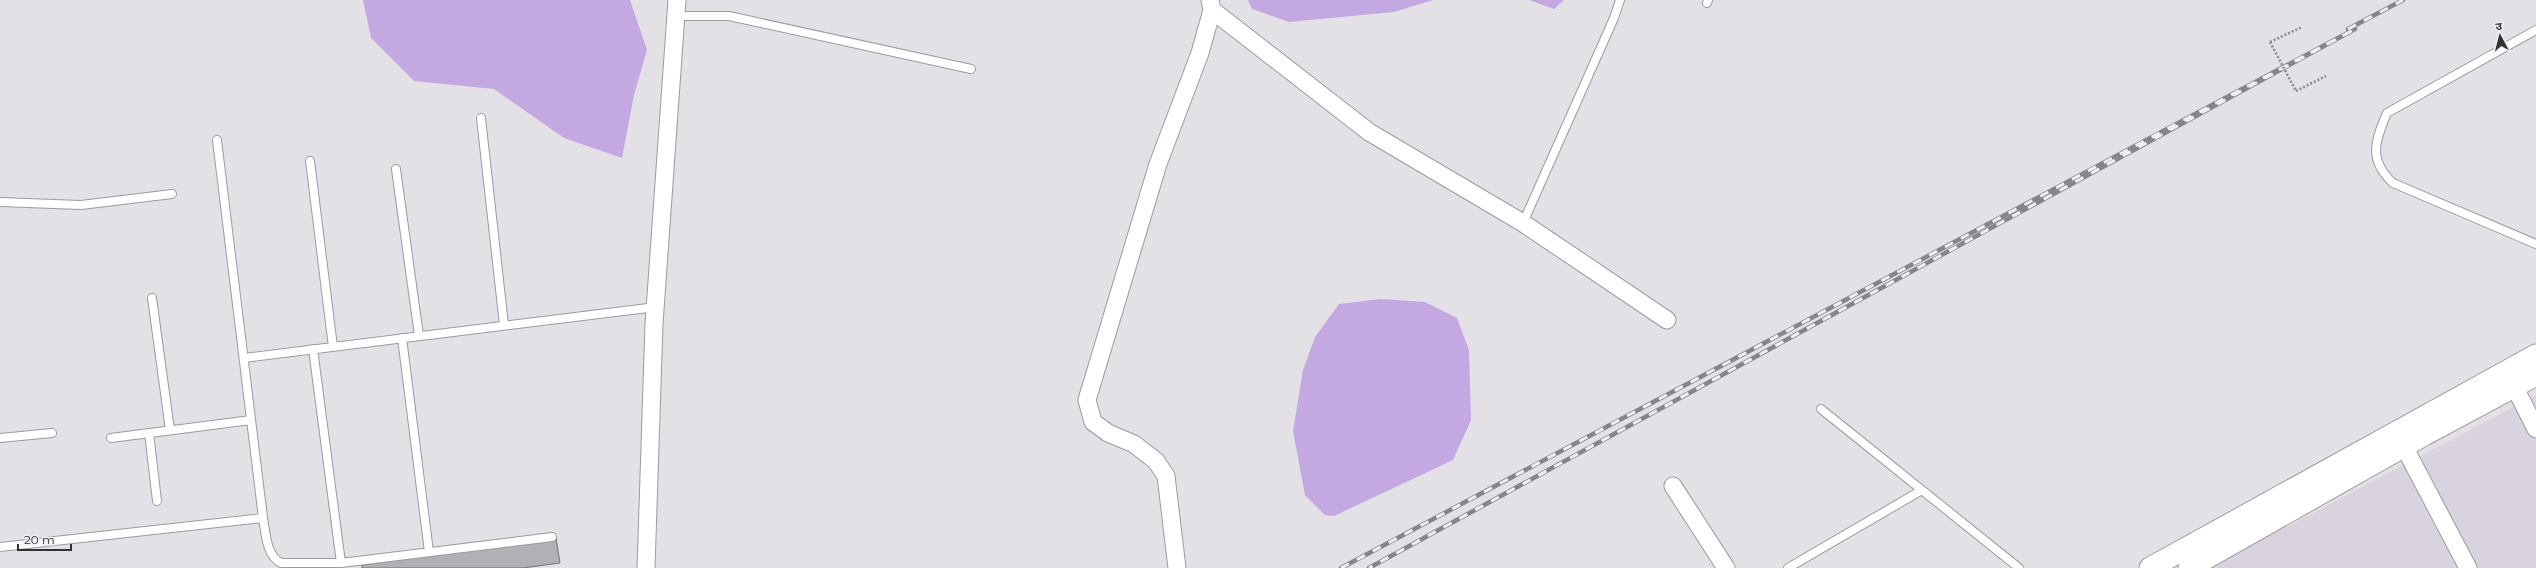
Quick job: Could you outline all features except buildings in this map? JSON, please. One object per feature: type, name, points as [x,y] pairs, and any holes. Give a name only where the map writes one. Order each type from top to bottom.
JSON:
[{"type":"street","points":[[1177,568],[1166,476],[1156,461],[1134,444],[1108,433],[1093,422],[1087,400],[1158,164],[1200,53],[1211,5],[1369,132],[1523,223],[1667,320]]},
{"type":"street","points":[[646,568],[656,306],[677,8]]},
{"type":"street","points":[[2189,568],[2536,355]]},
{"type":"street","points":[[2157,566],[2400,439],[2536,375]]},
{"type":"street","points":[[2514,386],[2536,429]]},
{"type":"street","points":[[2400,439],[2462,566]]},
{"type":"street","points":[[1673,486],[1726,568]]},
{"type":"lane","points":[[1523,223],[1614,18],[1620,0]]},
{"type":"lane","points":[[677,8],[729,16],[971,69]]},
{"type":"lane","points":[[2536,30],[2387,113],[2378,135],[2376,159],[2380,172],[2393,183],[2536,244]]},
{"type":"lane","points":[[481,118],[504,325]]},
{"type":"lane","points":[[217,140],[263,518],[270,552],[275,559],[281,563],[341,562],[552,537]]},
{"type":"lane","points":[[310,161],[333,347]]},
{"type":"lane","points":[[396,169],[419,336]]},
{"type":"lane","points":[[0,202],[81,205],[172,194]]},
{"type":"lane","points":[[152,298],[170,430]]},
{"type":"lane","points":[[244,358],[656,306]]},
{"type":"lane","points":[[402,338],[429,552]]},
{"type":"lane","points":[[313,349],[341,562]]},
{"type":"lane","points":[[1821,409],[2019,568]]},
{"type":"lane","points":[[111,438],[251,420]]},
{"type":"lane","points":[[0,438],[52,433]]},
{"type":"lane","points":[[149,433],[157,501]]},
{"type":"lane","points":[[1788,568],[1922,490]]},
{"type":"lane","points":[[0,547],[263,518]]},
{"type":"path","points":[[2302,27],[2270,42],[2296,91],[2326,76]]},
{"type":"shaded area","points":[[363,0],[630,0],[647,50],[634,95],[622,158],[564,138],[494,89],[414,81],[371,38]]},
{"type":"shaded area","points":[[1248,0],[1433,0],[1394,12],[1289,22],[1252,9]]},
{"type":"shaded area","points":[[1529,0],[1564,0],[1554,9]]},
{"type":"shaded area","points":[[1381,299],[1425,302],[1457,318],[1469,350],[1471,420],[1453,460],[1334,516],[1325,515],[1305,495],[1293,431],[1303,370],[1315,337],[1339,304]]},
{"type":"shaded area","points":[[2536,395],[2536,568],[2209,568]]},
{"type":"railway","points":[[2348,29],[2403,0]]},
{"type":"railway","points":[[1341,568],[2355,29],[1369,568]]}]
